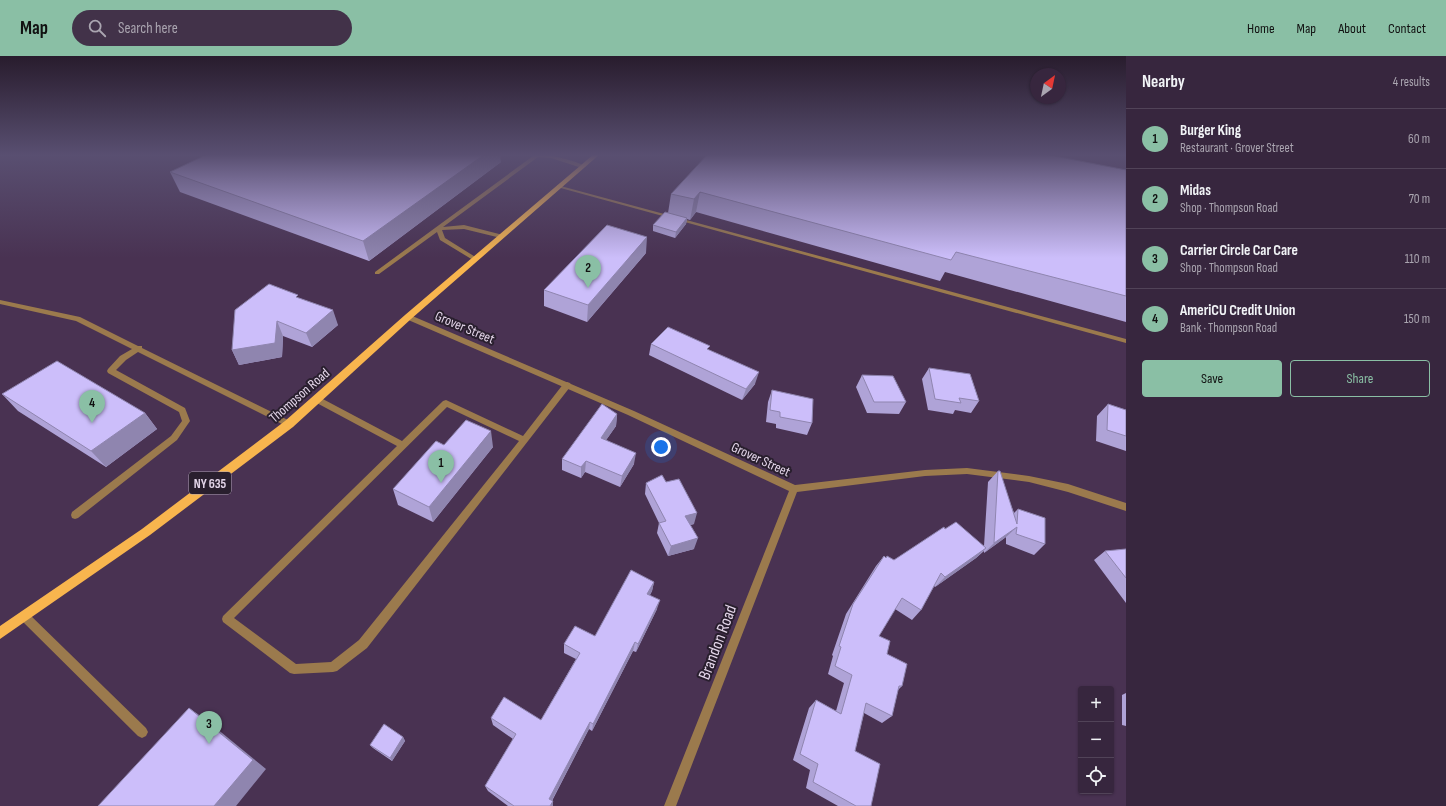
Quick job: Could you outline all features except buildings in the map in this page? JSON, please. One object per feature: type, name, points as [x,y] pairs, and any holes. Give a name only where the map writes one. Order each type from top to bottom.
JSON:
[{"type":"main road","name":"Thompson Road","points":[[0,633],[146,532],[289,424],[408,317],[556,189]]},
{"type":"street","points":[[377,273],[492,189]]},
{"type":"street","points":[[570,189],[1126,341]]},
{"type":"street","points":[[439,228],[464,227],[501,236]]},
{"type":"street","points":[[439,228],[442,239],[475,259]]},
{"type":"street","points":[[0,302],[78,318],[289,424]]},
{"type":"street","name":"Grover Street","points":[[408,317],[631,412],[794,489],[925,473],[968,471],[1029,478],[1068,488],[1126,507]]},
{"type":"street","points":[[74,516],[174,438],[186,421],[182,410],[111,371],[123,358],[139,348]]},
{"type":"street","points":[[524,440],[446,403],[227,619],[294,670],[333,667],[363,644],[524,440],[567,385]]},
{"type":"street","points":[[316,399],[403,445]]},
{"type":"street","name":"Brandon Road","points":[[670,806],[794,489]]},
{"type":"street","points":[[24,616],[142,732]]},
{"type":"place","name":"Midas","points":[[588,288]]},
{"type":"place","name":"AmeriCU Credit Union","points":[[92,423]]},
{"type":"place","name":"Burger King","points":[[441,483]]},
{"type":"place","name":"Carrier Circle Car Care","points":[[209,744]]}]
